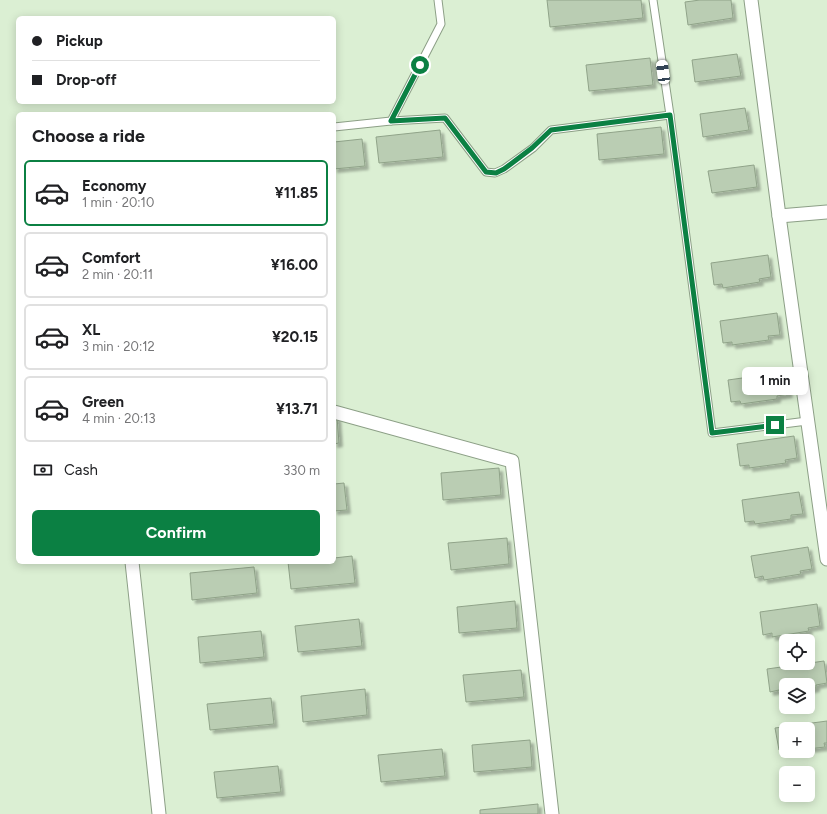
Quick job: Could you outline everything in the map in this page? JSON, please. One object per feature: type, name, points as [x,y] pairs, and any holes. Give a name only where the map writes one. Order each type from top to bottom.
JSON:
[{"type":"street","points":[[751,0],[778,216],[827,560]]},
{"type":"street","points":[[778,216],[827,212]]},
{"type":"street","points":[[336,413],[512,461],[552,814]]},
{"type":"street","points":[[132,564],[159,814]]},
{"type":"lane","points":[[391,121],[441,24],[438,0]]},
{"type":"lane","points":[[653,0],[670,115],[712,433],[807,421]]},
{"type":"lane","points":[[336,127],[391,121],[445,118],[486,172],[496,173],[504,169],[532,148],[551,130],[670,115]]},
{"type":"building","points":[[547,0],[641,0],[643,18],[550,27]]},
{"type":"building","points":[[700,0],[731,0],[733,18],[688,25],[685,2]]},
{"type":"building","points":[[737,54],[741,76],[695,82],[692,60]]},
{"type":"building","points":[[650,58],[653,85],[589,91],[586,65]]},
{"type":"building","points":[[745,108],[749,130],[703,137],[700,114]]},
{"type":"building","points":[[661,127],[664,154],[599,160],[597,134]]},
{"type":"building","points":[[440,130],[443,157],[379,163],[376,137]]},
{"type":"building","points":[[362,139],[365,166],[336,169],[336,142]]},
{"type":"building","points":[[754,165],[757,187],[712,193],[708,171]]},
{"type":"building","points":[[768,255],[771,277],[759,279],[760,282],[723,288],[722,284],[714,285],[711,263]]},
{"type":"building","points":[[777,313],[780,335],[768,336],[769,340],[732,345],[732,342],[723,343],[720,321]]},
{"type":"building","points":[[785,372],[789,394],[777,396],[777,399],[741,404],[740,401],[731,402],[728,380]]},
{"type":"building","points":[[336,417],[337,417],[339,443],[336,444]]},
{"type":"building","points":[[794,436],[797,458],[785,460],[786,463],[749,468],[749,465],[740,466],[737,444]]},
{"type":"building","points":[[499,468],[501,495],[443,500],[441,473]]},
{"type":"building","points":[[344,483],[347,510],[336,511],[336,484]]},
{"type":"building","points":[[799,492],[803,514],[791,515],[791,519],[755,524],[754,521],[745,522],[742,500]]},
{"type":"building","points":[[507,538],[509,564],[451,570],[448,543]]},
{"type":"building","points":[[808,547],[812,569],[800,571],[801,574],[764,580],[763,576],[755,578],[751,556]]},
{"type":"building","points":[[352,556],[355,583],[291,589],[288,564],[336,564],[336,558]]},
{"type":"building","points":[[254,567],[257,593],[192,600],[190,573]]},
{"type":"building","points":[[515,601],[517,628],[459,633],[457,607]]},
{"type":"building","points":[[817,604],[820,626],[808,628],[809,631],[779,634],[779,636],[772,637],[772,633],[763,635],[760,612]]},
{"type":"building","points":[[359,619],[362,646],[298,652],[295,626]]},
{"type":"building","points":[[261,631],[264,657],[200,663],[198,637]]},
{"type":"building","points":[[824,661],[827,683],[816,685],[815,688],[815,678],[779,678],[779,690],[770,692],[767,669],[779,667],[779,670],[815,670],[815,662]]},
{"type":"building","points":[[521,670],[524,697],[466,702],[463,675]]},
{"type":"building","points":[[365,689],[367,715],[303,722],[301,696]]},
{"type":"building","points":[[271,698],[274,724],[210,730],[207,704]]},
{"type":"building","points":[[827,721],[827,743],[824,743],[825,747],[815,748],[815,723]]},
{"type":"building","points":[[779,727],[779,750],[775,728]]},
{"type":"building","points":[[530,740],[532,767],[474,772],[472,745]]},
{"type":"building","points":[[442,749],[445,776],[381,782],[378,755]]},
{"type":"building","points":[[278,766],[281,792],[217,798],[214,772]]},
{"type":"building","points":[[538,804],[538,814],[480,814],[480,810]]},
{"type":"route","points":[[420,65],[391,121],[445,118],[486,172],[490,173],[496,173],[504,169],[532,148],[551,130],[670,115],[712,433],[775,425]]}]
